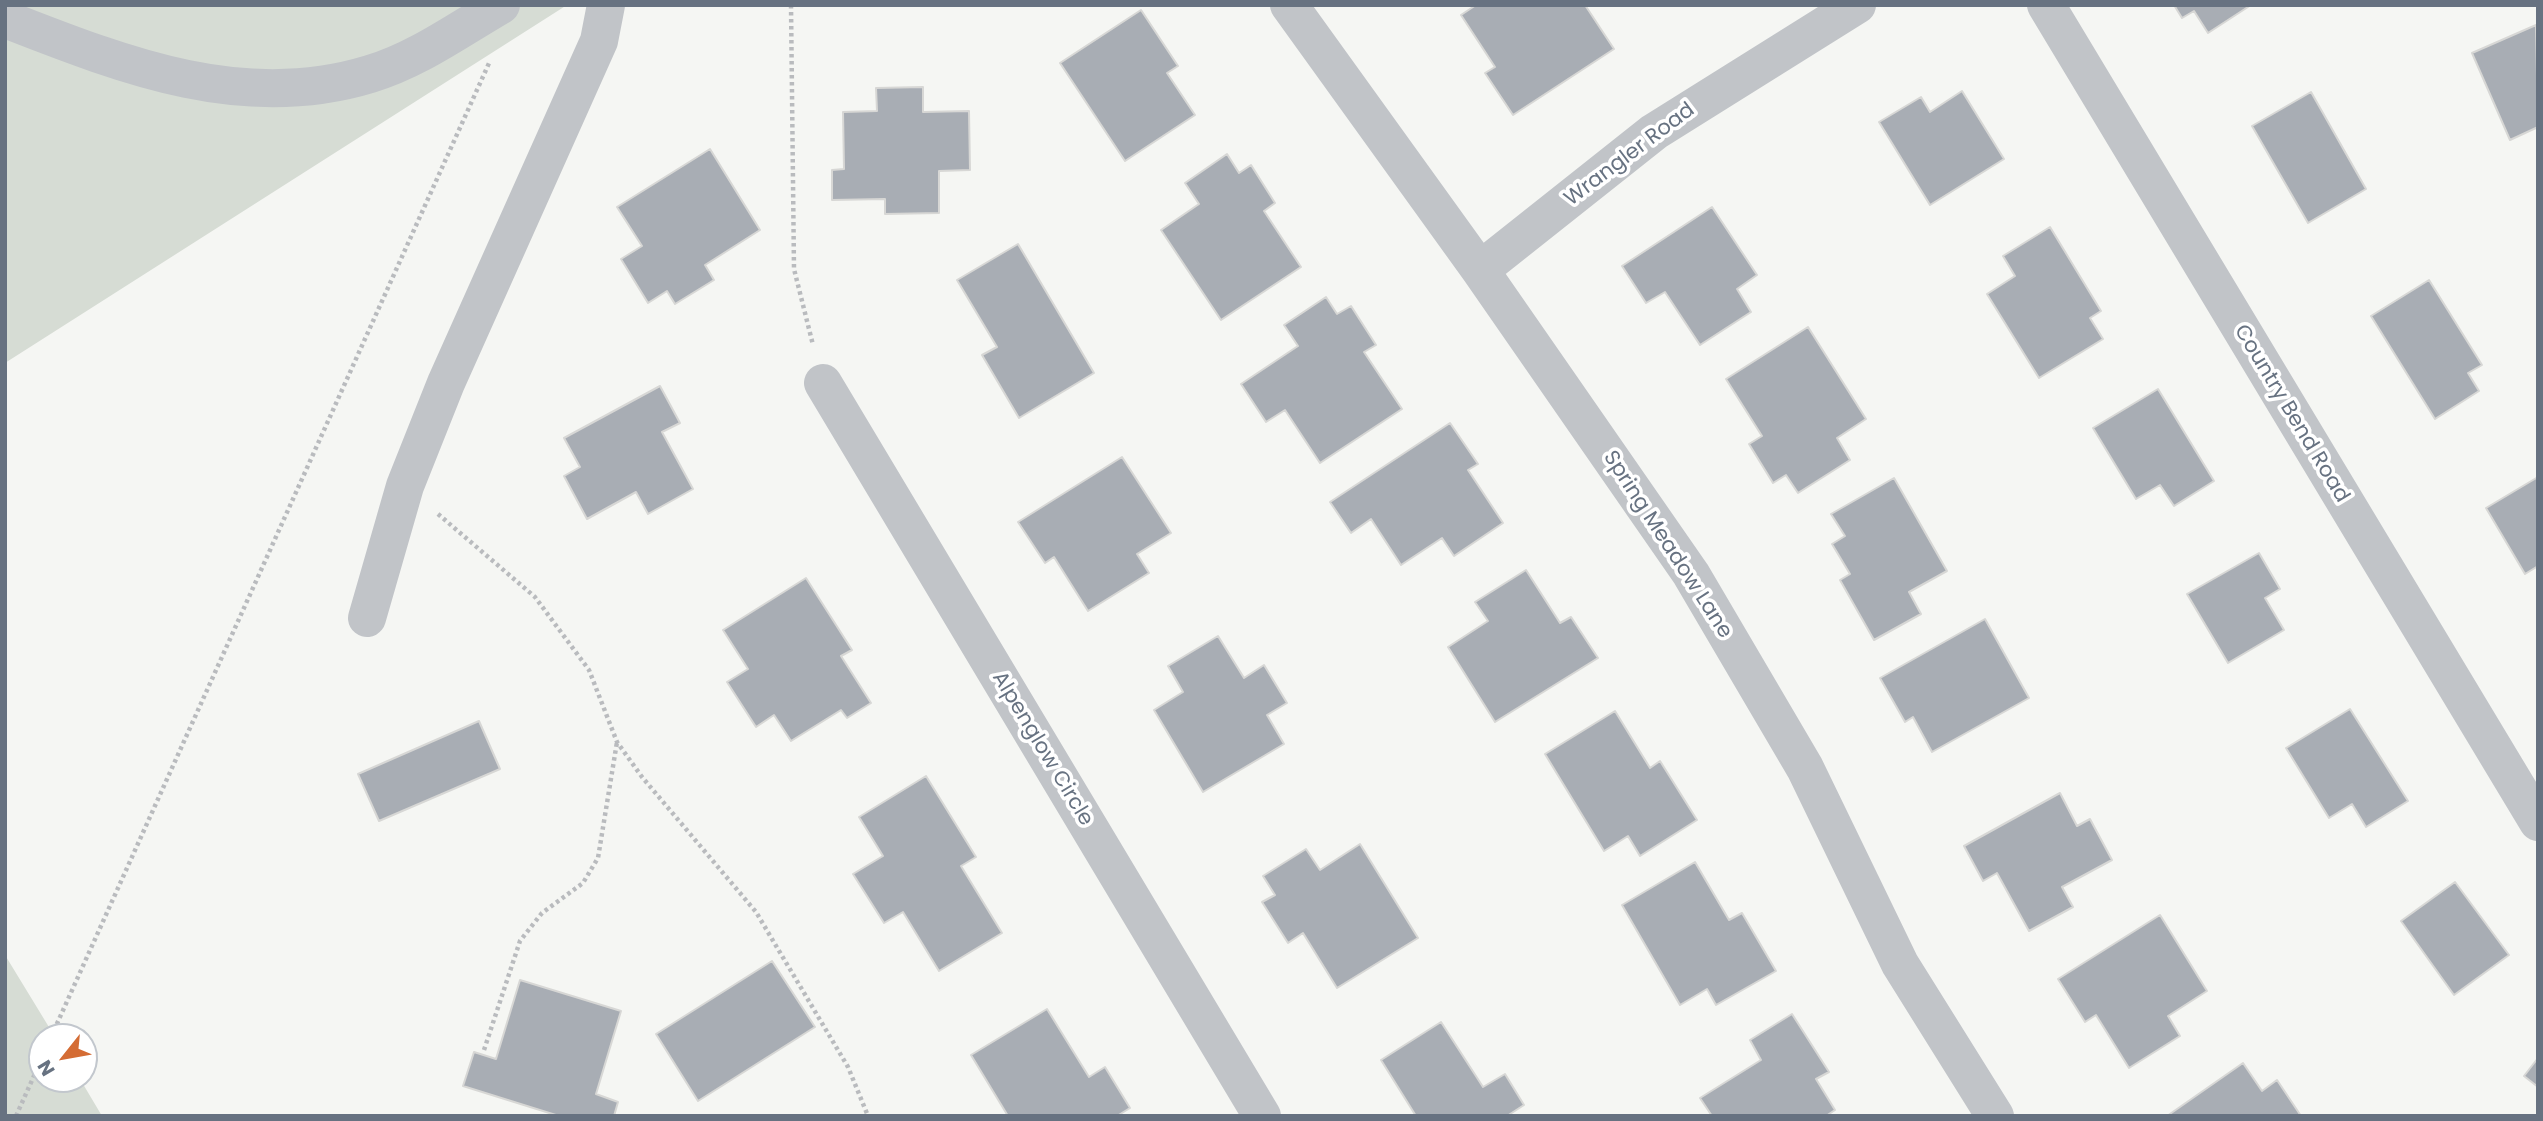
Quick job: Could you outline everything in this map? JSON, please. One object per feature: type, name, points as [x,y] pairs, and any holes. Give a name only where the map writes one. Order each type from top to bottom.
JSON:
[{"type":"street","points":[[5,19],[148,72],[240,89],[286,89],[331,84],[371,74],[444,40],[501,5]]},
{"type":"street","points":[[367,618],[405,486],[446,383],[598,41],[607,5]]},
{"type":"street","name":"Spring Meadow Lane","points":[[1289,5],[1480,270],[1691,574],[1805,768],[1900,964],[1995,1116]]},
{"type":"street","name":"Wrangler Road","points":[[1480,270],[1654,132],[1857,5]]},
{"type":"street","name":"Country Bend Road","points":[[2046,5],[2538,822]]},
{"type":"street","name":"Alpenglow Circle","points":[[823,383],[1262,1116]]},
{"type":"path","points":[[792,5],[794,269],[823,383]]},
{"type":"path","points":[[57,1023],[490,59]]},
{"type":"path","points":[[405,486],[535,597],[589,670],[617,741],[642,777],[756,912],[848,1067],[868,1116]]},
{"type":"path","points":[[484,1051],[520,941],[542,913],[583,883],[597,858],[617,741]]},
{"type":"path","points":[[16,1116],[28,1089]]},
{"type":"shaded area","points":[[5,5],[567,5],[5,363]]},
{"type":"shaded area","points":[[5,955],[46,1023],[28,1023],[28,1093],[88,1093],[102,1116],[5,1116]]},
{"type":"building","points":[[1476,5],[1585,5],[1614,49],[1513,115],[1485,73],[1495,67],[1461,15]]},
{"type":"building","points":[[2174,5],[2251,5],[2208,33],[2194,11],[2182,18]]},
{"type":"building","points":[[1141,10],[1178,66],[1167,73],[1195,115],[1125,161],[1060,63]]},
{"type":"building","points":[[2536,25],[2538,127],[2510,140],[2472,53]]},
{"type":"building","points":[[923,87],[923,112],[969,111],[970,170],[939,171],[939,213],[885,214],[885,199],[832,200],[832,170],[844,169],[843,112],[877,111],[876,88]]},
{"type":"building","points":[[1962,91],[2004,159],[1930,205],[1879,122],[1921,97],[1930,112]]},
{"type":"building","points":[[2311,92],[2366,189],[2308,223],[2252,126]]},
{"type":"building","points":[[710,149],[760,230],[705,265],[714,280],[675,304],[667,291],[648,303],[621,259],[642,246],[617,207]]},
{"type":"building","points":[[1227,154],[1239,173],[1251,165],[1275,203],[1264,211],[1301,267],[1221,320],[1161,230],[1199,204],[1185,183]]},
{"type":"building","points":[[1712,207],[1757,275],[1737,289],[1751,312],[1700,345],[1665,292],[1646,303],[1622,266]]},
{"type":"building","points":[[2050,227],[2101,311],[2090,318],[2103,339],[2039,378],[1987,294],[2015,276],[2003,256]]},
{"type":"building","points":[[1018,244],[1094,373],[1019,418],[982,355],[997,347],[957,280]]},
{"type":"building","points":[[2429,280],[2482,365],[2468,373],[2479,391],[2435,419],[2371,316]]},
{"type":"building","points":[[1326,297],[1337,314],[1351,306],[1376,345],[1364,352],[1402,409],[1320,463],[1285,410],[1266,422],[1241,384],[1298,346],[1284,325]]},
{"type":"building","points":[[1808,327],[1866,419],[1837,438],[1850,460],[1798,493],[1786,475],[1773,483],[1749,444],[1762,436],[1726,379]]},
{"type":"building","points":[[660,386],[680,423],[662,432],[693,489],[648,514],[636,492],[587,519],[564,476],[580,467],[564,438]]},
{"type":"building","points":[[2158,389],[2214,481],[2174,506],[2160,485],[2136,499],[2093,428]]},
{"type":"building","points":[[1450,423],[1478,464],[1468,470],[1503,523],[1454,556],[1442,538],[1401,565],[1371,519],[1351,533],[1330,502]]},
{"type":"building","points":[[1122,457],[1171,533],[1137,554],[1149,573],[1088,611],[1054,557],[1045,563],[1018,522]]},
{"type":"building","points":[[2538,477],[2538,566],[2525,574],[2486,508]]},
{"type":"building","points":[[1894,478],[1947,571],[1909,592],[1921,614],[1874,640],[1840,580],[1850,574],[1832,544],[1845,536],[1831,514]]},
{"type":"building","points":[[2259,553],[2280,589],[2265,598],[2284,630],[2228,663],[2187,594]]},
{"type":"building","points":[[1526,570],[1560,623],[1571,617],[1598,658],[1495,722],[1448,647],[1488,621],[1475,602]]},
{"type":"building","points":[[806,578],[852,650],[841,656],[871,703],[847,718],[841,710],[791,741],[774,715],[756,727],[727,682],[748,669],[723,630]]},
{"type":"building","points":[[1985,619],[2029,698],[1932,752],[1913,717],[1905,722],[1880,678]]},
{"type":"building","points":[[1218,636],[1244,678],[1264,665],[1287,703],[1267,715],[1284,744],[1203,792],[1154,710],[1183,692],[1168,666]]},
{"type":"building","points":[[2350,709],[2408,801],[2366,827],[2352,804],[2329,818],[2286,748]]},
{"type":"building","points":[[1615,711],[1650,768],[1660,761],[1697,820],[1640,856],[1628,836],[1604,851],[1545,754]]},
{"type":"building","points":[[479,721],[500,769],[379,821],[358,774]]},
{"type":"building","points":[[926,776],[976,857],[961,866],[1002,933],[939,971],[903,912],[884,923],[853,874],[883,856],[859,817]]},
{"type":"building","points":[[2060,793],[2077,826],[2090,819],[2112,860],[2062,887],[2073,907],[2029,931],[1997,873],[1983,881],[1964,846]]},
{"type":"building","points":[[1360,844],[1418,938],[1337,988],[1303,933],[1288,943],[1262,902],[1275,895],[1263,876],[1306,849],[1320,870]]},
{"type":"building","points":[[1695,862],[1729,920],[1742,913],[1776,971],[1716,1005],[1707,989],[1680,1005],[1622,905]]},
{"type":"building","points":[[2455,882],[2509,955],[2454,995],[2401,921]]},
{"type":"building","points":[[2160,915],[2207,991],[2168,1016],[2180,1036],[2129,1068],[2096,1015],[2085,1022],[2058,979]]},
{"type":"building","points":[[772,961],[815,1027],[698,1101],[656,1034]]},
{"type":"building","points":[[520,980],[621,1011],[596,1094],[618,1102],[614,1116],[559,1116],[463,1086],[474,1052],[496,1059]]},
{"type":"building","points":[[1047,1009],[1089,1077],[1105,1067],[1130,1108],[1117,1116],[1008,1116],[971,1055]]},
{"type":"building","points":[[1792,1014],[1829,1072],[1816,1079],[1835,1110],[1826,1116],[1712,1116],[1700,1098],[1761,1060],[1750,1040]]},
{"type":"building","points":[[1441,1022],[1483,1087],[1505,1074],[1524,1105],[1507,1116],[1416,1116],[1381,1060]]},
{"type":"building","points":[[2538,1058],[2538,1087],[2524,1076]]},
{"type":"building","points":[[2243,1063],[2262,1091],[2277,1080],[2301,1116],[2167,1116]]}]
